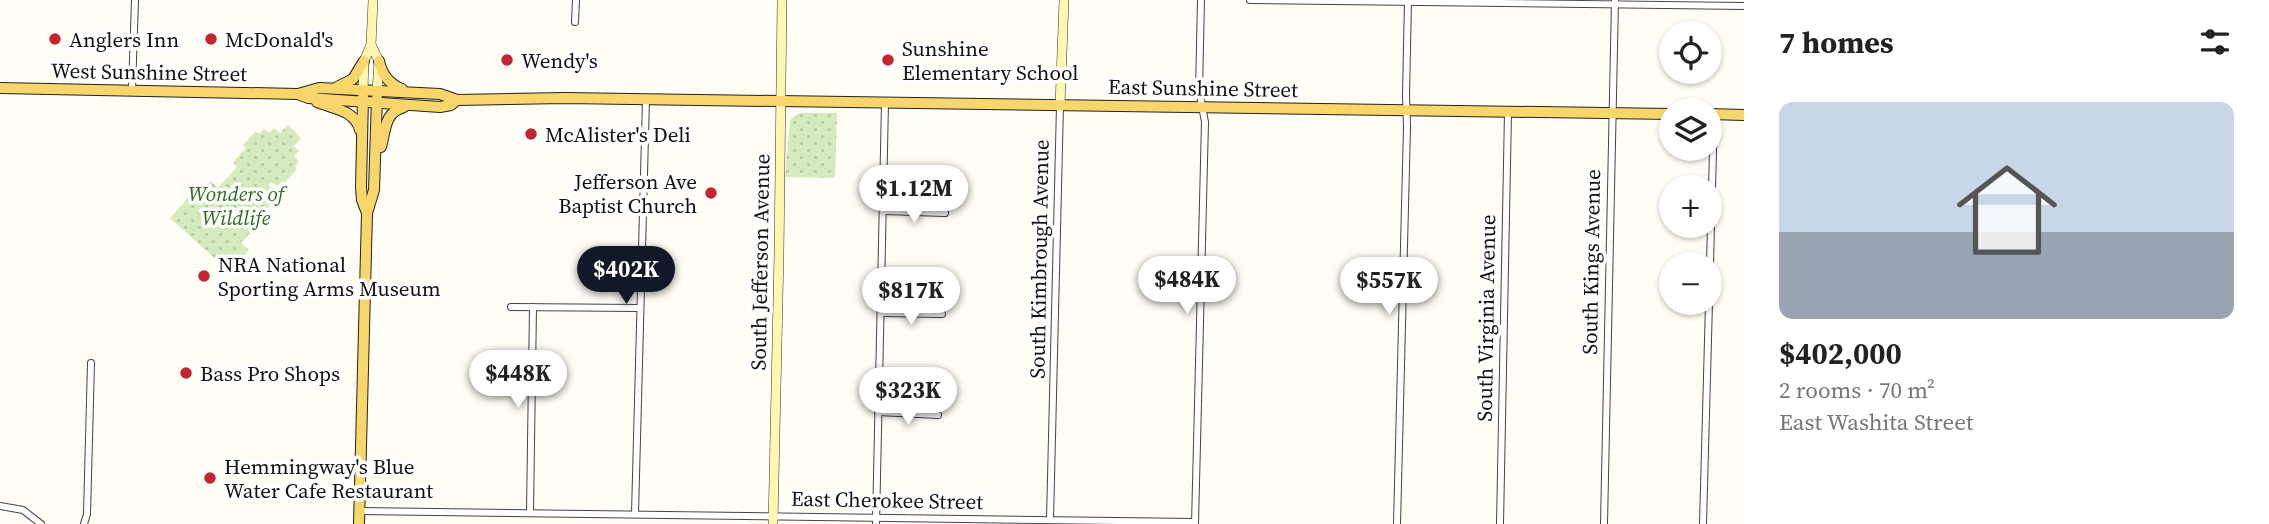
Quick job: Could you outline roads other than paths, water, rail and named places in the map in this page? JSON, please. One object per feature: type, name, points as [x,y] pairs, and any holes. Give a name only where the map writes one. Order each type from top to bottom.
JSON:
[{"type":"main road","points":[[330,88],[346,84],[353,79],[364,61]]},
{"type":"main road","points":[[379,61],[387,80],[412,92]]},
{"type":"main road","name":"West Sunshine Street","points":[[0,88],[303,96],[440,107],[451,105],[457,100]]},
{"type":"main road","name":"West Sunshine Street","points":[[303,96],[319,88],[330,88],[440,94],[457,100],[565,98]]},
{"type":"main road","points":[[363,90],[362,200],[366,213]]},
{"type":"main road","points":[[359,524],[366,213],[374,190],[377,91]]},
{"type":"main road","points":[[303,96],[351,115],[359,124],[362,138]]},
{"type":"main road","name":"East Sunshine Street","points":[[565,98],[1659,114]]},
{"type":"main road","points":[[376,159],[389,116],[399,108],[411,105]]},
{"type":"main road","points":[[1722,114],[1744,115]]},
{"type":"street","points":[[132,90],[135,0]]},
{"type":"street","points":[[373,0],[372,45],[379,61],[377,91]]},
{"type":"street","points":[[575,22],[576,0]]},
{"type":"street","name":"South Jefferson Avenue","points":[[773,520],[782,0]]},
{"type":"street","name":"South Kimbrough Avenue","points":[[1050,520],[1064,0]]},
{"type":"street","points":[[1195,523],[1205,122],[1199,90],[1201,0]]},
{"type":"street","points":[[1250,0],[1614,2],[1744,6]]},
{"type":"street","points":[[1397,524],[1408,1]]},
{"type":"street","name":"South Kings Avenue","points":[[1604,524],[1614,2]]},
{"type":"street","points":[[363,90],[364,61],[372,45]]},
{"type":"street","points":[[635,514],[646,99]]},
{"type":"street","points":[[876,520],[885,103]]},
{"type":"street","name":"South Virginia Avenue","points":[[1500,524],[1508,112]]},
{"type":"street","points":[[1710,252],[1711,161]]},
{"type":"street","points":[[884,211],[945,213]]},
{"type":"street","points":[[512,307],[640,307]]},
{"type":"street","points":[[530,512],[533,307]]},
{"type":"street","points":[[881,313],[942,314]]},
{"type":"street","points":[[1703,524],[1709,315]]},
{"type":"street","points":[[84,524],[87,514],[91,363]]},
{"type":"street","points":[[878,412],[938,415]]},
{"type":"street","points":[[0,506],[23,510],[41,524]]},
{"type":"street","name":"East Cherokee Street","points":[[359,511],[635,514],[773,520],[1195,523]]},
{"type":"place","name":"Anglers Inn","points":[[55,39]]},
{"type":"place","name":"McDonald's","points":[[211,39]]},
{"type":"place","name":"Wendy's","points":[[507,60]]},
{"type":"place","name":"Sunshine Elementary School","points":[[888,60]]},
{"type":"place","name":"McAlister's Deli","points":[[531,134]]},
{"type":"place","name":"Jefferson Ave Baptist Church","points":[[711,193]]},
{"type":"place","name":"NRA National Sporting Arms Museum","points":[[204,276]]},
{"type":"place","name":"Bass Pro Shops","points":[[186,373]]},
{"type":"place","name":"Hemmingway's Blue Water Cafe Restaurant","points":[[210,478]]},
{"type":"park label","name":"Wonders of Wildlife","points":[[236,205]]}]
